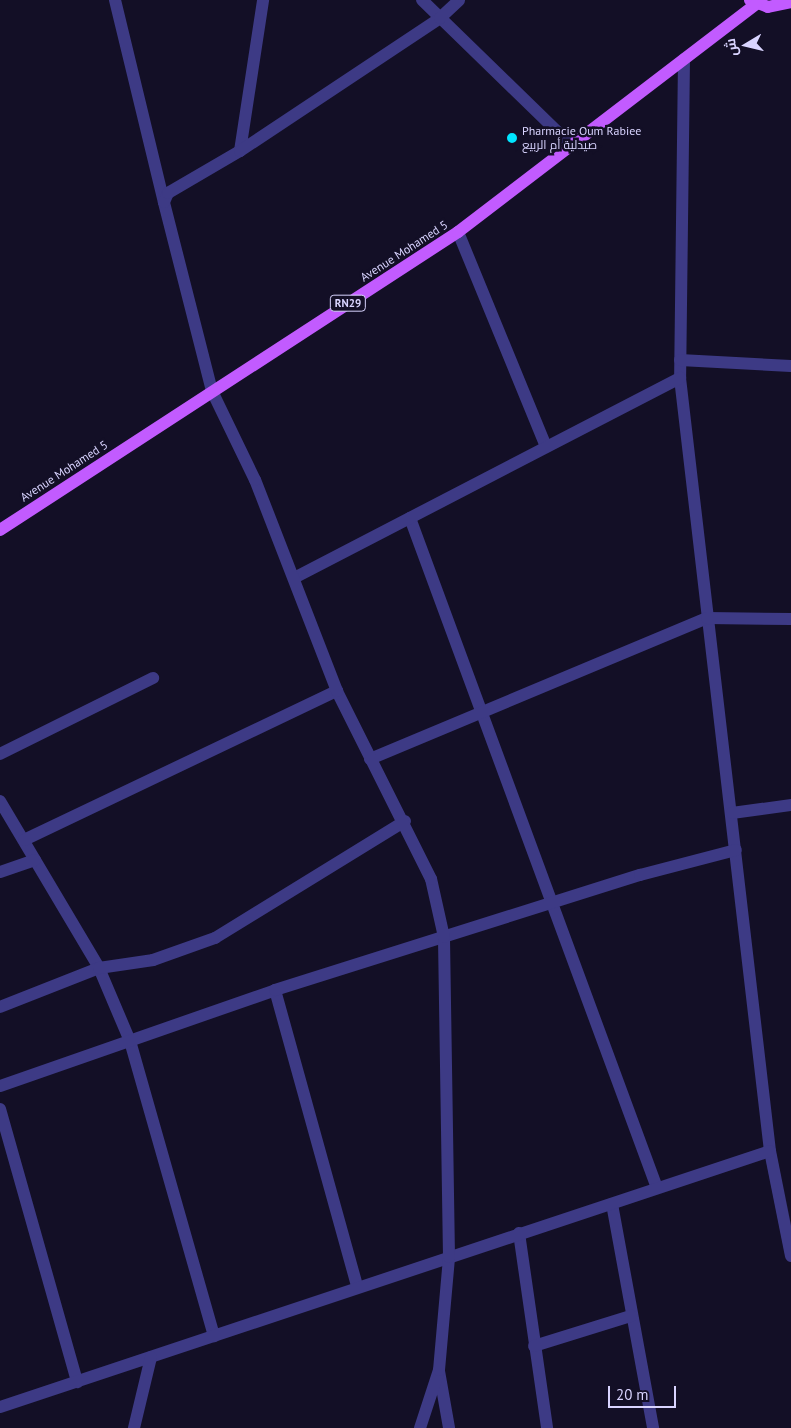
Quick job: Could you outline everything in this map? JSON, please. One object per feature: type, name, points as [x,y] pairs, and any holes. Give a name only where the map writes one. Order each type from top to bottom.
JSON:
[{"type":"main road","name":"RN29","points":[[753,2],[768,8],[791,2]]},
{"type":"main road","name":"Avenue Mohamed 5","points":[[0,530],[458,232],[684,59],[753,2]]},
{"type":"street","points":[[115,0],[212,391],[294,578],[337,691],[370,759],[404,821],[430,879],[444,937],[449,1257],[439,1370],[420,1428]]},
{"type":"street","points":[[240,151],[263,0]]},
{"type":"street","points":[[422,0],[572,145]]},
{"type":"street","points":[[164,202],[168,193],[240,151],[440,18],[459,0]]},
{"type":"street","points":[[684,59],[680,378],[770,1151],[791,1256]]},
{"type":"street","points":[[458,232],[546,447]]},
{"type":"street","points":[[680,360],[791,366]]},
{"type":"street","points":[[294,578],[680,378]]},
{"type":"street","points":[[410,518],[485,711],[657,1188]]},
{"type":"street","points":[[370,759],[707,618],[791,619]]},
{"type":"street","points":[[0,754],[153,678]]},
{"type":"street","points":[[24,840],[337,691]]},
{"type":"street","points":[[0,801],[99,968],[130,1041],[214,1336]]},
{"type":"street","points":[[732,813],[791,806]]},
{"type":"street","points":[[0,1006],[99,968],[153,960],[215,938],[404,821]]},
{"type":"street","points":[[0,1086],[275,990],[554,903],[736,850]]},
{"type":"street","points":[[0,872],[35,860]]},
{"type":"street","points":[[275,990],[357,1285]]},
{"type":"street","points":[[0,1108],[77,1382]]},
{"type":"street","points":[[0,1407],[151,1358],[357,1285],[449,1257],[770,1151]]},
{"type":"street","points":[[612,1204],[653,1428]]},
{"type":"street","points":[[519,1233],[547,1428]]},
{"type":"street","points":[[534,1346],[631,1316]]},
{"type":"street","points":[[134,1428],[151,1358]]},
{"type":"street","points":[[439,1370],[449,1428]]},
{"type":"place","name":"Pharmacie Oum Rabiee صيدلية أم الربيع","points":[[512,138]]}]
